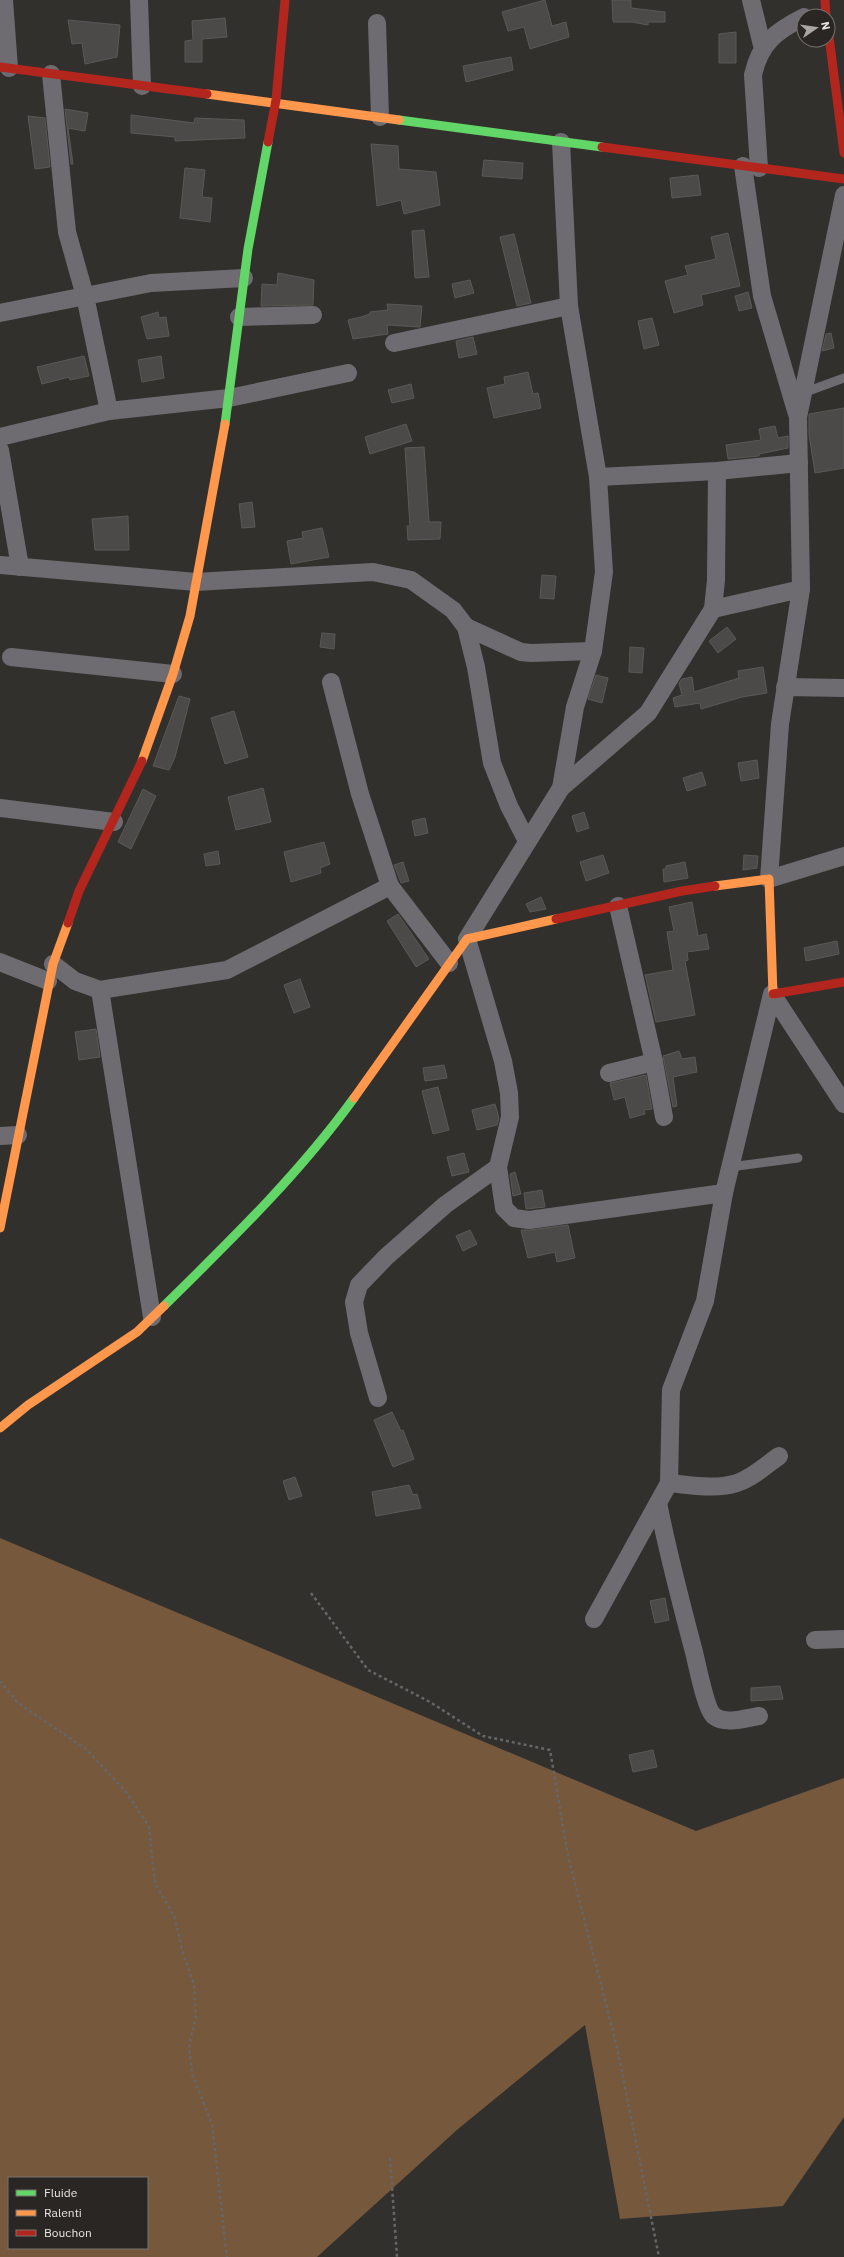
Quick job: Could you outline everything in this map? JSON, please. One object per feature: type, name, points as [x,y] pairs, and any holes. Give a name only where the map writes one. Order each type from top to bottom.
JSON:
[{"type":"street","points":[[4,0],[5,68],[844,179]]},
{"type":"street","points":[[139,0],[142,86]]},
{"type":"street","points":[[0,1228],[48,981],[53,964],[79,891],[114,822],[149,745],[174,674],[190,616],[223,439],[244,278],[275,103],[285,0]]},
{"type":"street","points":[[751,0],[763,49]]},
{"type":"street","points":[[796,21],[780,29],[763,49],[756,61],[753,75],[751,167],[762,296],[798,417]]},
{"type":"street","points":[[377,23],[380,118]]},
{"type":"street","points":[[830,48],[844,154]]},
{"type":"street","points":[[52,74],[67,232],[85,296],[109,411]]},
{"type":"street","points":[[561,142],[569,306],[598,477],[604,572],[593,651],[575,706],[561,788]]},
{"type":"street","points":[[594,1619],[669,1483],[671,1390],[705,1301],[724,1193],[772,994],[769,879],[780,724],[800,589],[798,417],[844,195]]},
{"type":"street","points":[[0,314],[150,282],[244,278]]},
{"type":"street","points":[[394,343],[569,306]]},
{"type":"street","points":[[239,317],[313,315]]},
{"type":"street","points":[[0,437],[109,411],[228,398],[348,373]]},
{"type":"street","points":[[0,450],[20,567]]},
{"type":"street","points":[[598,477],[717,471],[799,463]]},
{"type":"street","points":[[0,1428],[28,1404],[137,1332],[243,1228],[325,1138],[467,939],[561,788],[648,713],[713,609],[716,580],[717,471]]},
{"type":"street","points":[[0,565],[196,582],[373,572],[411,580],[453,610],[466,627],[476,667],[492,763],[508,806],[527,841]]},
{"type":"street","points":[[713,609],[800,589]]},
{"type":"street","points":[[466,627],[521,652],[593,651]]},
{"type":"street","points":[[11,657],[174,674]]},
{"type":"street","points":[[331,682],[360,794],[390,886],[449,963]]},
{"type":"street","points":[[785,687],[844,688]]},
{"type":"street","points":[[0,808],[114,822]]},
{"type":"street","points":[[467,939],[682,892],[769,879],[844,856]]},
{"type":"street","points":[[53,964],[75,981],[100,990],[227,970],[390,886]]},
{"type":"street","points":[[618,906],[654,1062],[664,1117]]},
{"type":"street","points":[[467,939],[503,1061],[509,1093],[510,1117],[498,1167],[504,1208],[514,1218],[529,1220],[724,1193]]},
{"type":"street","points":[[0,962],[48,981]]},
{"type":"street","points":[[772,994],[844,982]]},
{"type":"street","points":[[100,990],[152,1317]]},
{"type":"street","points":[[772,994],[844,1104]]},
{"type":"street","points":[[609,1073],[654,1062]]},
{"type":"street","points":[[0,1136],[18,1135]]},
{"type":"street","points":[[378,1398],[359,1334],[354,1302],[359,1285],[386,1257],[445,1206],[498,1167]]},
{"type":"street","points":[[669,1483],[727,1486],[738,1483],[759,1471],[779,1456]]},
{"type":"street","points":[[658,1503],[674,1579],[702,1685],[712,1715],[720,1720],[758,1716]]},
{"type":"street","points":[[815,1640],[844,1639]]},
{"type":"lane","points":[[802,393],[844,378]]},
{"type":"lane","points":[[730,1167],[798,1158]]},
{"type":"path","points":[[311,1593],[368,1670],[430,1702],[484,1736],[550,1750],[568,1856],[617,2047],[658,2257]]},
{"type":"path","points":[[0,1681],[18,1703],[86,1749],[127,1793],[149,1827],[155,1883],[175,1918],[183,1953],[194,1984],[196,2018],[189,2044],[192,2074],[212,2124],[227,2257]]},
{"type":"path","points":[[390,2158],[397,2257]]},
{"type":"shaded area","points":[[0,1538],[696,1831],[844,1778],[844,2117],[783,2206],[620,2219],[585,2025],[458,2129],[317,2257],[0,2257]]},
{"type":"building","points":[[545,0],[552,26],[566,22],[569,37],[530,49],[524,27],[508,31],[502,12]]},
{"type":"building","points":[[612,0],[631,0],[631,8],[665,12],[665,22],[648,22],[648,25],[632,22],[613,22]]},
{"type":"building","points":[[225,18],[227,37],[202,39],[202,62],[185,62],[185,41],[193,40],[192,21]]},
{"type":"building","points":[[68,20],[120,25],[117,57],[85,64],[82,43],[72,44]]},
{"type":"building","points":[[736,32],[736,63],[719,63],[719,34]]},
{"type":"building","points":[[511,57],[513,70],[466,82],[463,66]]},
{"type":"building","points":[[65,109],[88,113],[85,131],[68,128],[73,164],[71,164]]},
{"type":"building","points":[[131,115],[194,123],[195,118],[244,120],[245,138],[175,141],[175,137],[131,133]]},
{"type":"building","points":[[28,116],[45,118],[50,167],[35,169]]},
{"type":"building","points":[[371,144],[398,146],[399,169],[436,172],[440,205],[404,214],[401,200],[377,206]]},
{"type":"building","points":[[484,160],[523,163],[522,179],[482,176]]},
{"type":"building","points":[[185,168],[205,170],[202,197],[212,198],[210,222],[180,218]]},
{"type":"building","points":[[698,175],[701,195],[672,198],[670,178]]},
{"type":"building","points":[[424,230],[429,277],[415,278],[412,231]]},
{"type":"building","points":[[728,233],[740,286],[701,295],[703,305],[674,313],[665,281],[688,275],[685,266],[716,259],[711,237]]},
{"type":"building","points":[[514,234],[531,303],[517,306],[500,237]]},
{"type":"building","points":[[278,273],[314,280],[313,305],[261,306],[262,284],[277,285]]},
{"type":"building","points":[[470,280],[474,293],[455,298],[452,284]]},
{"type":"building","points":[[748,292],[752,308],[739,311],[735,296]]},
{"type":"building","points":[[387,304],[422,306],[420,327],[387,325],[388,334],[353,339],[348,320],[370,314],[370,312],[388,310]]},
{"type":"building","points":[[158,312],[159,318],[166,317],[169,336],[147,339],[141,317]]},
{"type":"building","points":[[652,318],[659,345],[644,349],[638,321]]},
{"type":"building","points":[[831,333],[834,348],[822,351],[826,334]]},
{"type":"building","points":[[473,337],[477,354],[459,358],[456,341]]},
{"type":"building","points":[[84,356],[89,376],[70,380],[69,377],[42,384],[37,367]]},
{"type":"building","points":[[161,356],[164,378],[142,382],[138,360]]},
{"type":"building","points":[[528,372],[533,394],[538,393],[541,408],[494,418],[487,388],[505,384],[504,377]]},
{"type":"building","points":[[411,384],[414,398],[392,403],[388,390]]},
{"type":"building","points":[[844,408],[844,468],[815,473],[809,435],[809,414]]},
{"type":"building","points":[[406,424],[412,441],[370,454],[365,437]]},
{"type":"building","points":[[775,426],[778,438],[788,436],[788,448],[759,454],[759,456],[728,459],[726,445],[761,440],[759,429]]},
{"type":"building","points":[[424,447],[429,522],[441,522],[440,539],[408,540],[407,526],[410,526],[405,448]]},
{"type":"building","points":[[252,502],[255,527],[242,528],[239,504]]},
{"type":"building","points":[[128,516],[129,550],[95,550],[92,519]]},
{"type":"building","points":[[322,528],[329,557],[291,564],[287,541],[303,538],[302,532]]},
{"type":"building","points":[[542,575],[556,576],[554,599],[540,598]]},
{"type":"building","points":[[727,627],[736,639],[718,653],[709,641]]},
{"type":"building","points":[[322,633],[335,634],[334,649],[320,647]]},
{"type":"building","points":[[630,647],[644,648],[642,673],[629,672]]},
{"type":"building","points":[[763,667],[767,693],[742,697],[701,709],[700,703],[675,707],[673,698],[682,695],[679,683],[682,679],[692,677],[694,692],[739,678],[738,671]]},
{"type":"building","points":[[596,675],[608,678],[602,703],[588,699]]},
{"type":"building","points":[[179,696],[190,699],[175,757],[169,770],[153,766]]},
{"type":"building","points":[[234,711],[248,757],[225,764],[211,718]]},
{"type":"building","points":[[757,760],[759,778],[741,781],[738,763]]},
{"type":"building","points":[[702,772],[706,785],[687,791],[683,778]]},
{"type":"building","points":[[263,788],[271,822],[236,830],[228,797]]},
{"type":"building","points":[[143,789],[156,796],[131,849],[118,842]]},
{"type":"building","points":[[584,812],[589,828],[577,832],[572,816]]},
{"type":"building","points":[[425,818],[428,833],[415,836],[412,821]]},
{"type":"building","points":[[324,842],[330,864],[320,868],[321,873],[291,882],[284,852]]},
{"type":"building","points":[[218,851],[220,864],[206,866],[204,854]]},
{"type":"building","points":[[603,855],[609,873],[586,881],[580,862]]},
{"type":"building","points":[[744,855],[758,856],[757,868],[743,870]]},
{"type":"building","points":[[403,862],[409,881],[401,883],[394,865]]},
{"type":"building","points":[[685,862],[688,878],[664,882],[663,869],[666,869],[666,866]]},
{"type":"building","points":[[541,897],[546,909],[530,912],[526,904]]},
{"type":"building","points":[[692,902],[698,936],[706,934],[709,949],[687,952],[688,960],[685,961],[695,1015],[656,1022],[645,975],[673,970],[667,932],[674,931],[669,907]]},
{"type":"building","points":[[398,914],[429,959],[416,967],[387,921]]},
{"type":"building","points":[[837,941],[839,954],[806,961],[804,948]]},
{"type":"building","points":[[300,979],[310,1007],[294,1013],[284,985]]},
{"type":"building","points":[[96,1029],[100,1057],[79,1060],[75,1032]]},
{"type":"building","points":[[679,1051],[682,1059],[695,1057],[697,1072],[673,1077],[677,1106],[673,1107],[663,1056]]},
{"type":"building","points":[[444,1065],[447,1078],[425,1081],[423,1068]]},
{"type":"building","points":[[646,1075],[652,1109],[644,1110],[645,1114],[630,1118],[625,1097],[614,1100],[610,1083]]},
{"type":"building","points":[[438,1087],[449,1130],[433,1134],[422,1091]]},
{"type":"building","points":[[495,1104],[499,1118],[497,1125],[477,1130],[472,1110]]},
{"type":"building","points":[[464,1153],[469,1172],[452,1176],[447,1157]]},
{"type":"building","points":[[515,1172],[521,1194],[513,1196],[510,1174]]},
{"type":"building","points":[[542,1190],[545,1207],[526,1209],[524,1193]]},
{"type":"building","points":[[568,1225],[575,1258],[557,1262],[555,1252],[528,1258],[521,1230]]},
{"type":"building","points":[[470,1230],[477,1244],[463,1251],[456,1236]]},
{"type":"building","points":[[392,1412],[401,1431],[403,1430],[414,1459],[393,1467],[374,1420]]},
{"type":"building","points":[[295,1477],[302,1496],[289,1500],[283,1481]]},
{"type":"building","points":[[409,1485],[413,1495],[417,1494],[421,1508],[376,1516],[372,1492]]},
{"type":"building","points":[[665,1598],[669,1620],[655,1623],[650,1601]]},
{"type":"building","points":[[780,1686],[783,1699],[751,1701],[751,1688]]},
{"type":"building","points":[[653,1750],[657,1767],[633,1772],[629,1755]]},
{"type":"traffic: fast","points":[[399,120],[602,147]]},
{"type":"traffic: fast","points":[[225,424],[248,249],[268,142]]},
{"type":"traffic: fast","points":[[164,1306],[264,1206],[311,1153],[354,1098]]},
{"type":"traffic: slow","points":[[207,94],[399,120]]},
{"type":"traffic: slow","points":[[142,761],[173,674],[190,616],[225,424]]},
{"type":"traffic: slow","points":[[715,886],[769,879],[773,994]]},
{"type":"traffic: slow","points":[[354,1098],[467,939],[556,919]]},
{"type":"traffic: slow","points":[[0,1228],[53,964],[68,923]]},
{"type":"traffic: slow","points":[[0,1428],[28,1405],[137,1332],[164,1306]]},
{"type":"traffic: jam","points":[[268,142],[276,100],[285,0]]},
{"type":"traffic: jam","points":[[825,0],[826,8]]},
{"type":"traffic: jam","points":[[830,48],[844,153]]},
{"type":"traffic: jam","points":[[0,67],[207,94]]},
{"type":"traffic: jam","points":[[602,147],[844,179]]},
{"type":"traffic: jam","points":[[68,923],[79,891],[142,761]]},
{"type":"traffic: jam","points":[[556,919],[682,891],[715,886]]},
{"type":"traffic: jam","points":[[773,994],[844,982]]}]
